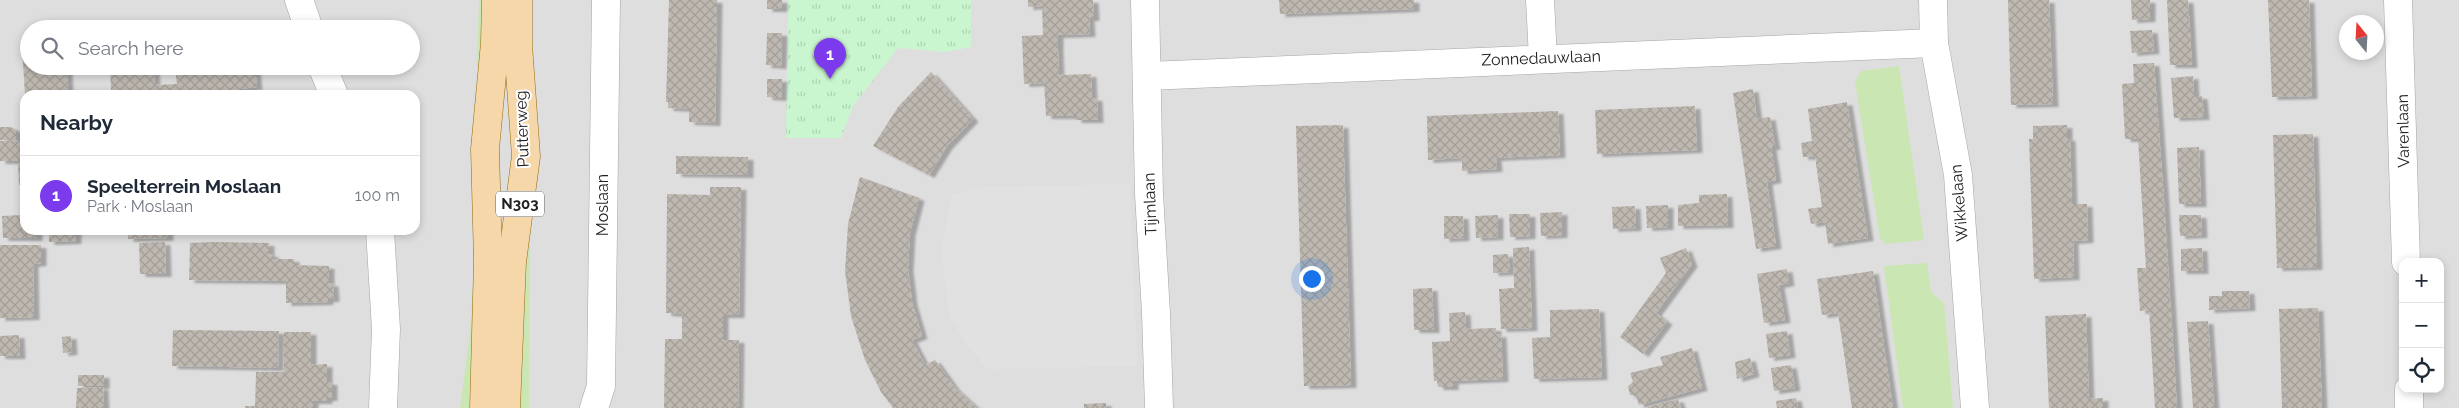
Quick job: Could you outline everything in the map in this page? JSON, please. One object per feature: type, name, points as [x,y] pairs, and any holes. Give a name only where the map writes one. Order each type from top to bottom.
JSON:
[{"type":"main road","name":"Putterweg","points":[[484,408],[488,261],[485,149],[496,43],[496,0]]},
{"type":"main road","name":"Putterweg","points":[[506,408],[512,262],[526,156],[518,45],[518,0]]},
{"type":"street","points":[[299,0],[306,20]]},
{"type":"street","name":"Moslaan","points":[[594,408],[601,386],[606,0]]},
{"type":"street","name":"Tijmlaan","points":[[1145,0],[1149,194],[1159,408]]},
{"type":"street","points":[[1540,0],[1543,58]]},
{"type":"street","name":"Wikkelaan","points":[[1932,0],[1934,43],[1958,174],[1975,408]]},
{"type":"street","name":"Varenlaan","points":[[2398,0],[2406,258]]},
{"type":"street","name":"Zonnedauwlaan","points":[[1148,76],[1934,43]]},
{"type":"street","points":[[326,75],[332,90]]},
{"type":"street","points":[[380,235],[386,329],[382,408]]},
{"type":"street","points":[[2409,393],[2409,408]]},
{"type":"shaded area","points":[[0,0],[2459,0],[2459,408],[0,408]]},
{"type":"shaded area","points":[[1130,184],[1137,366],[988,369],[966,344],[949,315],[941,248],[952,195],[979,187]]},
{"type":"green space","points":[[479,0],[488,0],[482,67],[477,69]]},
{"type":"green space","points":[[788,0],[971,0],[971,47],[945,52],[898,48],[853,106],[841,138],[786,138]]},
{"type":"green space","points":[[1899,66],[1924,240],[1886,244],[1880,238],[1855,82],[1861,71]]},
{"type":"green space","points":[[479,197],[474,408],[460,408],[470,333]]},
{"type":"green space","points":[[530,223],[529,408],[516,408],[521,281]]},
{"type":"green space","points":[[1927,263],[1931,292],[1944,303],[1953,408],[1903,408],[1884,266]]},
{"type":"building","points":[[669,0],[717,0],[715,123],[689,122],[689,109],[668,108],[668,102],[666,102]]},
{"type":"building","points":[[767,0],[782,0],[782,9],[767,9]]},
{"type":"building","points":[[1028,0],[1093,0],[1094,18],[1089,18],[1090,34],[1058,35],[1059,75],[1091,74],[1092,98],[1097,98],[1098,120],[1076,120],[1076,116],[1046,116],[1044,83],[1024,84],[1022,36],[1043,35],[1042,6],[1028,7]]},
{"type":"building","points":[[1279,0],[1414,0],[1414,9],[1280,14]]},
{"type":"building","points":[[2008,0],[2049,0],[2053,104],[2011,105]]},
{"type":"building","points":[[2131,0],[2150,0],[2150,19],[2132,20]]},
{"type":"building","points":[[2167,0],[2188,0],[2192,65],[2170,65]]},
{"type":"building","points":[[2268,0],[2309,0],[2312,96],[2272,97]]},
{"type":"building","points":[[2152,30],[2154,51],[2132,53],[2130,31]]},
{"type":"building","points":[[767,33],[782,33],[781,66],[766,65]]},
{"type":"building","points":[[2154,63],[2177,408],[2155,408],[2149,310],[2140,311],[2137,268],[2146,268],[2138,139],[2125,139],[2122,84],[2134,83],[2133,64]]},
{"type":"building","points":[[931,72],[973,119],[947,146],[929,175],[873,146],[898,107]]},
{"type":"building","points":[[24,75],[67,75],[68,90],[25,90]]},
{"type":"building","points":[[110,75],[154,75],[155,85],[177,84],[176,75],[256,75],[257,87],[232,90],[111,90]]},
{"type":"building","points":[[2193,76],[2194,96],[2202,96],[2204,117],[2174,118],[2171,78]]},
{"type":"building","points":[[767,79],[782,79],[781,98],[767,97]]},
{"type":"building","points":[[1753,89],[1757,119],[1770,117],[1775,147],[1771,147],[1776,180],[1767,182],[1776,246],[1756,249],[1733,93]]},
{"type":"building","points":[[1847,102],[1868,238],[1828,244],[1825,222],[1811,224],[1808,209],[1822,207],[1815,156],[1803,157],[1801,143],[1812,141],[1808,109]]},
{"type":"building","points":[[1695,106],[1697,150],[1597,154],[1595,110]]},
{"type":"building","points":[[1558,111],[1560,155],[1496,158],[1497,169],[1462,171],[1462,158],[1428,160],[1427,116]]},
{"type":"building","points":[[1343,125],[1351,385],[1304,386],[1296,126]]},
{"type":"building","points":[[2067,125],[2067,138],[2070,138],[2072,204],[2087,204],[2088,240],[2073,241],[2074,277],[2034,279],[2029,139],[2033,139],[2033,126]]},
{"type":"building","points":[[0,127],[11,127],[16,130],[16,140],[0,140]]},
{"type":"building","points":[[2313,134],[2317,267],[2277,268],[2273,135]]},
{"type":"building","points":[[20,140],[20,185],[18,161],[0,161],[0,141]]},
{"type":"building","points":[[2199,147],[2201,204],[2179,204],[2177,148]]},
{"type":"building","points":[[676,156],[748,157],[748,175],[676,174]]},
{"type":"building","points":[[860,177],[919,198],[910,233],[908,268],[912,302],[922,336],[912,340],[925,365],[935,360],[955,388],[977,408],[893,408],[881,392],[865,360],[851,316],[845,271],[848,224]]},
{"type":"building","points":[[710,187],[741,187],[739,315],[723,315],[723,340],[739,340],[738,408],[664,408],[665,339],[682,339],[682,314],[666,313],[667,194],[710,195]]},
{"type":"building","points":[[1727,194],[1728,225],[1678,226],[1678,205],[1699,203],[1699,195]]},
{"type":"building","points":[[1668,205],[1668,227],[1647,228],[1646,206]]},
{"type":"building","points":[[1635,206],[1636,228],[1613,229],[1612,207]]},
{"type":"building","points":[[1562,212],[1562,235],[1541,236],[1540,213]]},
{"type":"building","points":[[1509,214],[1530,214],[1530,236],[1510,237]]},
{"type":"building","points":[[20,215],[20,235],[37,235],[37,238],[3,238],[2,216]]},
{"type":"building","points":[[1498,215],[1498,237],[1476,238],[1475,216]]},
{"type":"building","points":[[2179,215],[2201,215],[2202,235],[2180,236]]},
{"type":"building","points":[[1444,216],[1463,216],[1464,238],[1444,239]]},
{"type":"building","points":[[49,235],[76,235],[76,241],[49,242]]},
{"type":"building","points":[[128,235],[168,235],[168,238],[128,239]]},
{"type":"building","points":[[165,242],[166,274],[140,274],[139,243]]},
{"type":"building","points":[[190,243],[269,243],[269,254],[273,254],[273,259],[294,259],[294,265],[329,266],[329,284],[333,283],[334,299],[328,299],[328,302],[286,303],[286,281],[189,280]]},
{"type":"building","points":[[0,245],[41,245],[41,263],[33,264],[34,317],[0,318]]},
{"type":"building","points":[[1529,247],[1532,328],[1501,329],[1499,289],[1514,288],[1513,248]]},
{"type":"building","points":[[1686,248],[1692,264],[1656,313],[1667,322],[1643,354],[1620,337],[1666,273],[1660,258]]},
{"type":"building","points":[[2202,248],[2203,271],[2181,271],[2181,249]]},
{"type":"building","points":[[1508,254],[1510,272],[1493,273],[1493,255]]},
{"type":"building","points":[[1787,269],[1789,283],[1779,285],[1785,320],[1764,323],[1757,274]]},
{"type":"building","points":[[1873,271],[1893,408],[1852,408],[1838,313],[1822,315],[1817,279]]},
{"type":"building","points":[[1432,288],[1434,330],[1414,330],[1413,289]]},
{"type":"building","points":[[2222,291],[2249,291],[2250,308],[2209,310],[2209,296],[2222,296]]},
{"type":"building","points":[[2318,308],[2322,408],[2282,408],[2279,309]]},
{"type":"building","points":[[1599,309],[1602,377],[1534,379],[1532,338],[1550,337],[1550,310]]},
{"type":"building","points":[[1465,312],[1466,329],[1496,328],[1496,335],[1501,334],[1503,379],[1453,381],[1453,387],[1438,387],[1437,381],[1434,381],[1432,342],[1450,341],[1449,313]]},
{"type":"building","points":[[2086,314],[2089,399],[2103,398],[2103,408],[2049,408],[2045,316]]},
{"type":"building","points":[[2208,321],[2214,408],[2193,408],[2187,322]]},
{"type":"building","points":[[173,330],[279,331],[278,368],[172,366]]},
{"type":"building","points":[[1787,331],[1790,355],[1769,358],[1766,334]]},
{"type":"building","points":[[284,332],[311,332],[311,365],[327,364],[327,382],[332,382],[332,398],[327,398],[327,401],[313,401],[313,408],[245,408],[245,406],[255,406],[256,372],[284,372]]},
{"type":"building","points":[[19,335],[20,356],[0,356],[0,336]]},
{"type":"building","points":[[71,336],[72,352],[63,353],[62,337]]},
{"type":"building","points":[[1692,348],[1702,388],[1639,405],[1636,396],[1630,395],[1628,386],[1633,382],[1630,373],[1663,365],[1660,357]]},
{"type":"building","points":[[1750,358],[1754,374],[1737,379],[1735,362]]},
{"type":"building","points":[[1791,365],[1795,388],[1774,391],[1771,368]]},
{"type":"building","points":[[78,375],[104,375],[104,386],[78,386]]},
{"type":"building","points":[[103,387],[104,408],[76,408],[77,388]]},
{"type":"building","points":[[1796,398],[1798,408],[1777,408],[1776,401]]},
{"type":"building","points":[[1678,399],[1681,408],[1648,408],[1648,407]]},
{"type":"building","points":[[1106,403],[1106,408],[1084,408],[1084,404]]},
{"type":"place","name":"Speelterrein Moslaan","points":[[830,79]]}]
